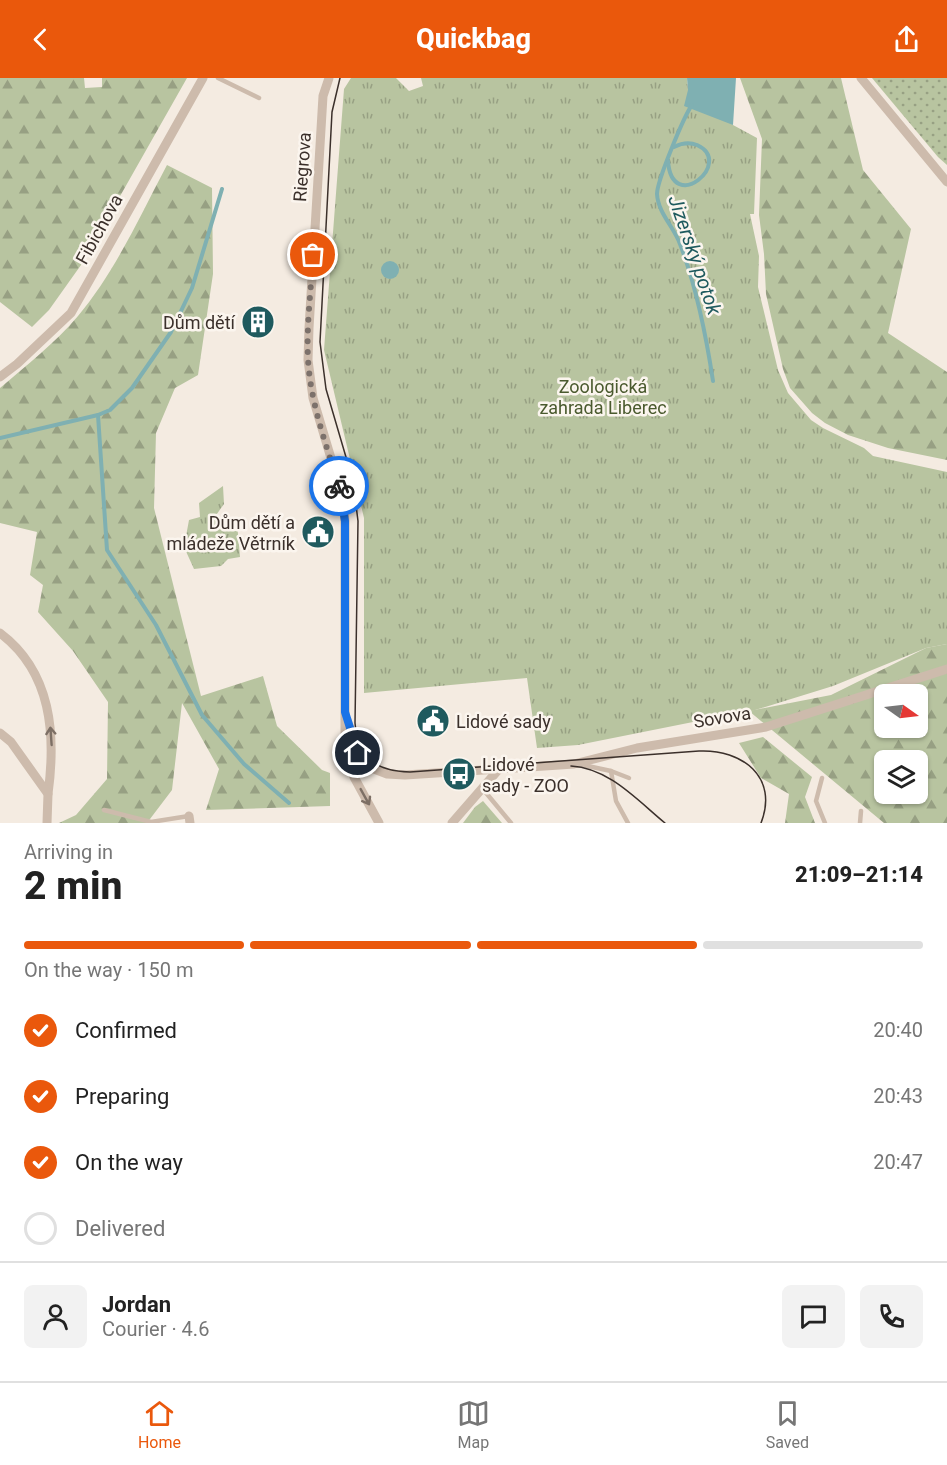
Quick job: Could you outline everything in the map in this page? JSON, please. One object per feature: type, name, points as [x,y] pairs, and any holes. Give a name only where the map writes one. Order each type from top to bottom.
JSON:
[{"type":"street","name":"Fibichova","points":[[0,377],[72,313],[203,78]]},
{"type":"street","name":"Riegrova","points":[[329,78],[323,96],[308,360],[313,398],[342,495],[345,521],[347,759],[379,823]]},
{"type":"street","points":[[861,78],[947,182]]},
{"type":"street","points":[[0,633],[11,642],[31,668],[45,697],[52,731],[53,762],[48,794],[47,823]]},
{"type":"street","name":"Sovova","points":[[498,770],[574,764],[637,748],[766,727],[947,669]]},
{"type":"street","points":[[345,712],[358,753],[378,771],[405,775],[498,770]]},
{"type":"street","points":[[0,733],[11,741],[48,794]]},
{"type":"street","points":[[452,823],[498,770]]},
{"type":"lane","points":[[218,78],[259,98]]},
{"type":"lane","points":[[574,764],[611,771],[629,778]]},
{"type":"lane","points":[[611,771],[616,801],[628,823]]},
{"type":"lane","points":[[822,778],[816,801],[825,823]]},
{"type":"lane","points":[[483,788],[511,823]]},
{"type":"lane","points":[[104,810],[151,822],[189,820]]},
{"type":"lane","points":[[860,823],[861,811]]},
{"type":"green space","points":[[0,78],[84,78],[85,88],[102,87],[102,78],[187,78],[81,265],[49,310],[32,327],[0,302]]},
{"type":"green space","name":"Zoologická zahrada Liberec","points":[[351,78],[396,78],[409,91],[423,86],[421,78],[687,78],[688,90],[733,125],[757,138],[754,214],[750,214],[759,256],[758,287],[778,370],[788,393],[811,420],[823,428],[864,448],[873,456],[947,472],[947,644],[926,648],[833,686],[739,715],[728,715],[578,745],[537,748],[527,678],[364,693],[364,518],[324,350],[344,89]]},
{"type":"green space","points":[[740,78],[841,78],[863,170],[911,229],[888,333],[947,372],[947,460],[888,448],[848,435],[812,413],[790,388],[783,369],[766,294],[759,215],[762,139]]},
{"type":"green space","points":[[872,78],[947,78],[947,165],[938,157]]},
{"type":"green space","points":[[167,165],[212,188],[213,274],[198,375],[175,388],[156,433],[154,508],[201,696],[263,676],[277,726],[322,770],[330,773],[330,806],[206,810],[219,769],[182,703],[172,790],[146,823],[59,823],[76,815],[107,779],[108,702],[73,651],[38,612],[43,585],[30,575],[37,532],[0,523],[0,388],[60,335],[91,299],[126,243]]},
{"type":"green space","points":[[223,486],[224,504],[214,518],[220,525],[237,523],[240,557],[228,559],[221,566],[194,569],[184,547],[189,520],[200,517],[199,503]]},
{"type":"green space","points":[[947,644],[947,823],[884,823],[749,711],[831,695],[926,648]]},
{"type":"green space","points":[[763,737],[812,777],[805,797],[815,823],[785,823],[789,794],[761,778],[739,743]]},
{"type":"green space","points":[[483,801],[502,823],[463,823],[475,807]]},
{"type":"water","points":[[687,78],[736,78],[733,125],[684,106],[688,90]]},
{"type":"water","points":[[390,261],[396,264],[399,270],[396,276],[390,279],[384,276],[381,270],[384,264]]},
{"type":"waterway","name":"Jizerský potok","points":[[692,105],[661,176],[657,194],[663,214],[680,244],[691,278],[704,329],[713,381]]},
{"type":"waterway","points":[[668,161],[672,177],[680,184],[689,185],[706,172],[709,162],[707,153],[697,145],[686,143],[674,147]]},
{"type":"waterway","points":[[222,189],[192,288],[171,332],[132,388],[110,410],[98,415],[107,550],[156,625],[202,715],[244,764],[289,803]]},
{"type":"waterway","points":[[0,438],[98,415]]},
{"type":"tram line","points":[[340,78],[332,112],[320,342],[326,389],[353,481],[358,521],[355,723],[364,754],[387,769],[410,772],[699,751],[715,752],[742,761],[761,779],[765,792],[765,807],[761,823]]},
{"type":"tram line","points":[[571,766],[585,768],[610,779],[633,795],[665,823]]},
{"type":"way so far","points":[[313,255],[309,377],[339,486]]},
{"type":"place","name":"Dům dětí","points":[[258,322]]},
{"type":"place","name":"Dům dětí a mládeže Větrník","points":[[318,532]]},
{"type":"place","name":"Lidové sady","points":[[433,721]]},
{"type":"place","name":"Lidové sady - ZOO","points":[[459,774]]},
{"type":"route","points":[[339,486],[345,521],[345,712],[358,753]]}]
